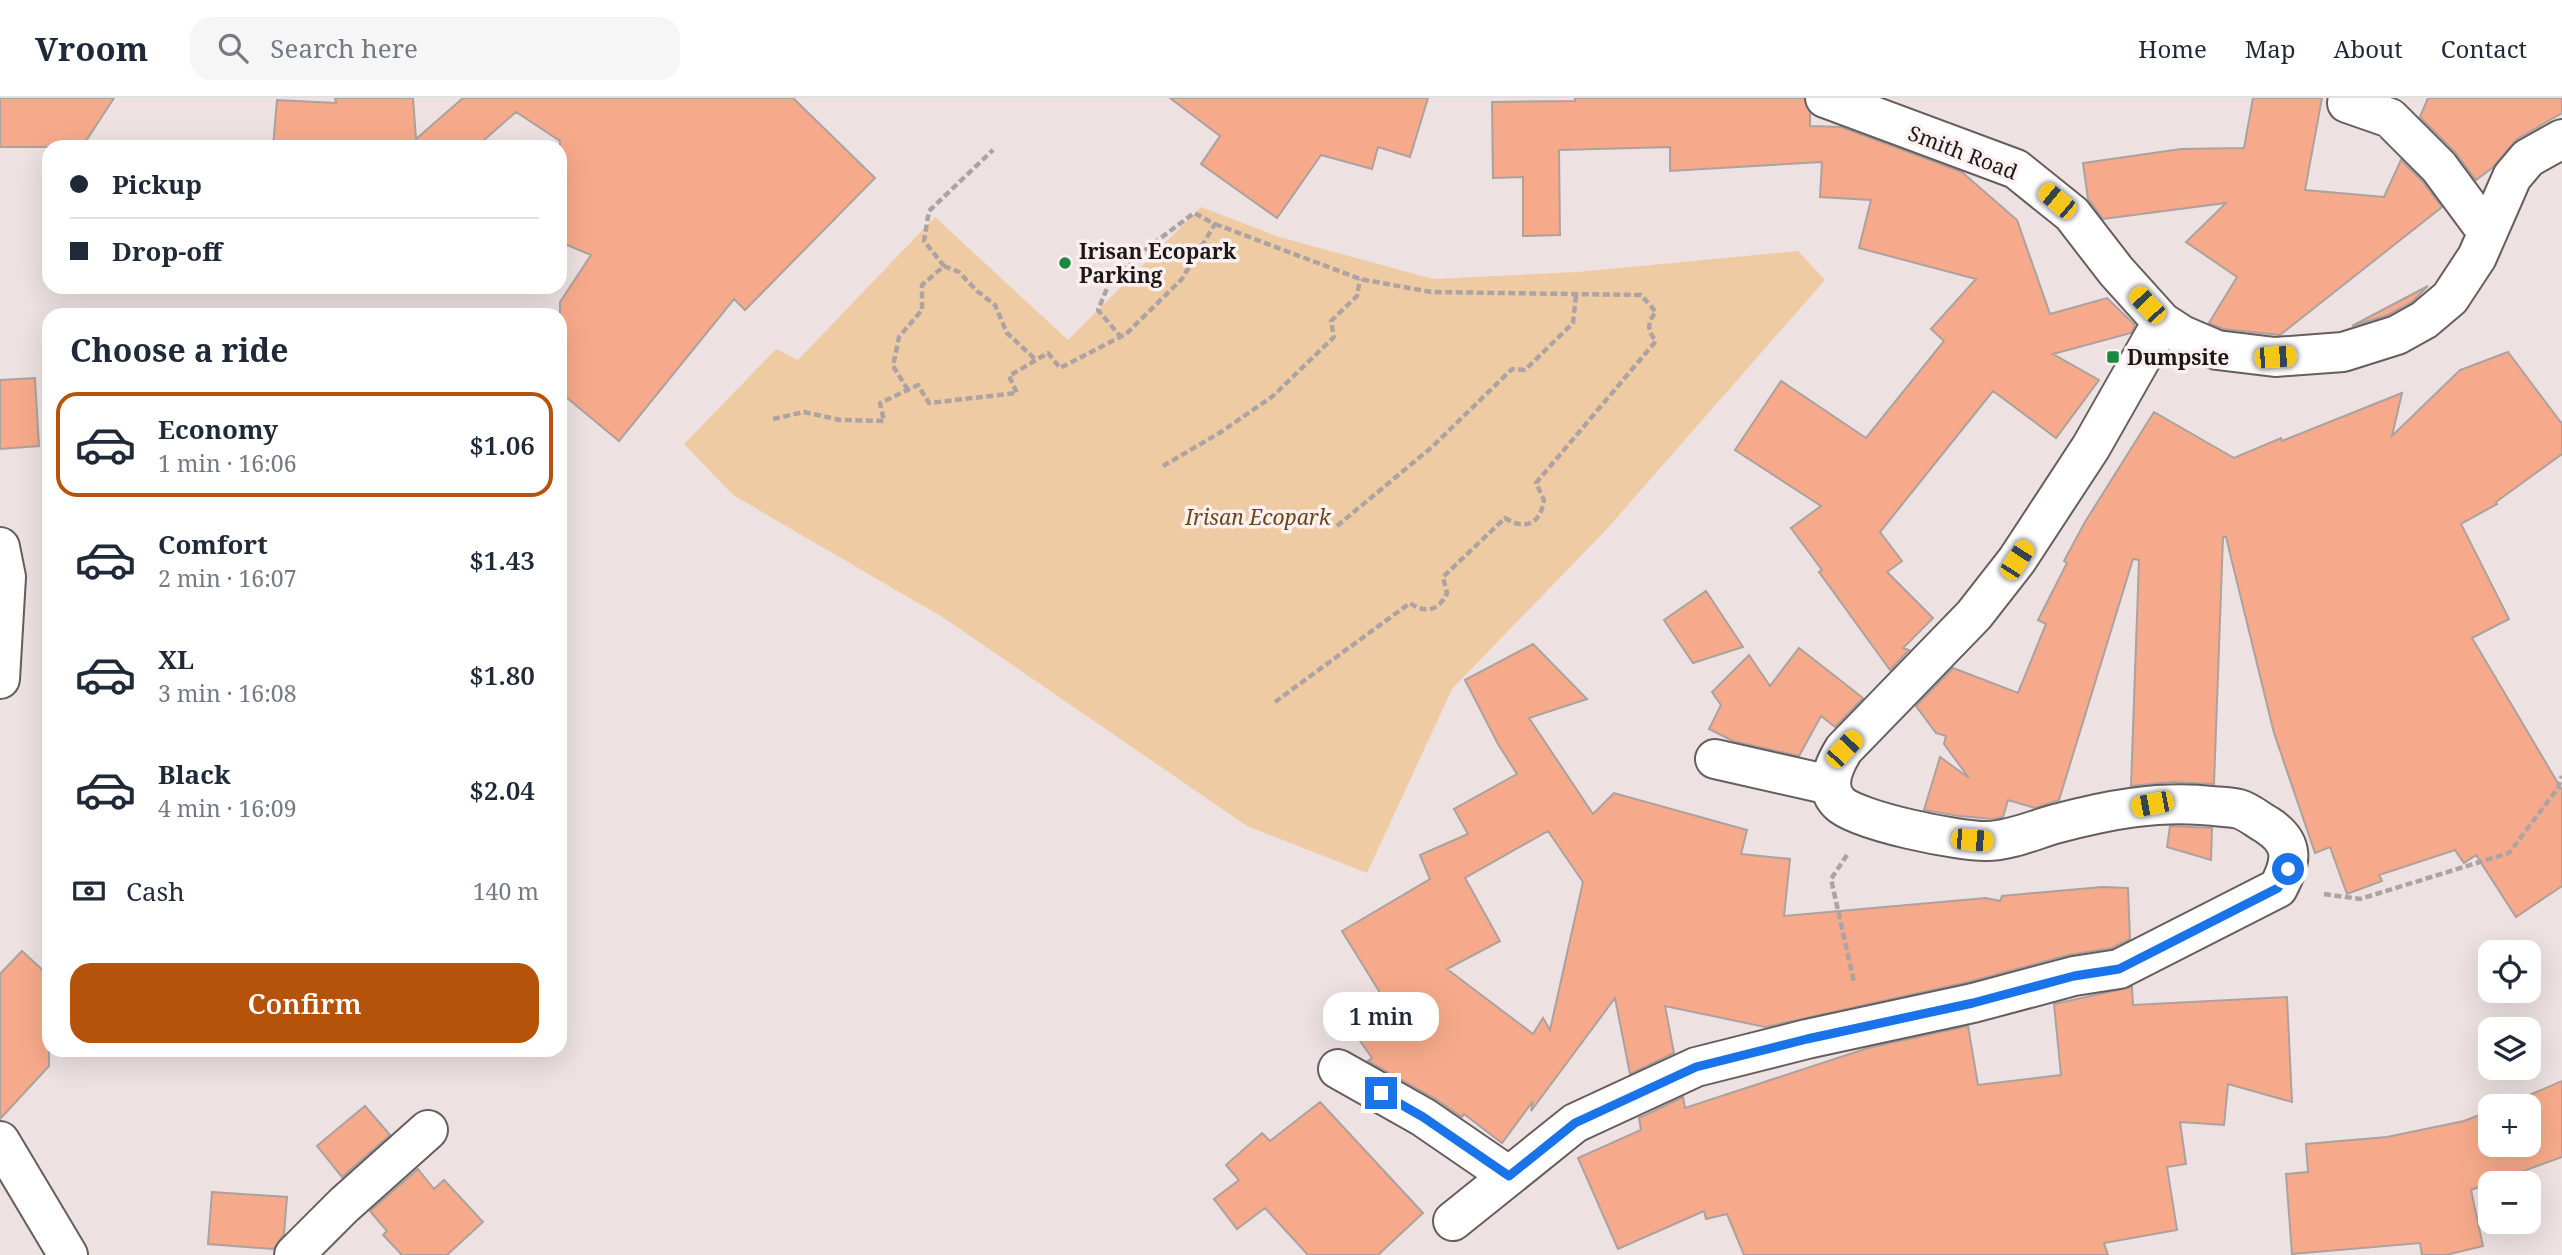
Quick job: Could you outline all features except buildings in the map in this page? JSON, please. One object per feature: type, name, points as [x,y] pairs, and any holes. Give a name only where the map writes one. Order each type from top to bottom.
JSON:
[{"type":"street","name":"Smith Road","points":[[1825,98],[2016,169],[2072,214],[2116,271],[2162,321],[2182,335],[2217,350],[2275,357],[2343,352],[2397,335],[2424,320],[2450,298],[2477,257],[2512,177],[2528,158],[2562,139]]},
{"type":"street","points":[[2347,103],[2390,118],[2439,167],[2487,232]]},
{"type":"street","points":[[1453,1221],[1575,1123],[1696,1067],[2074,976],[2119,969],[2278,888],[2288,869],[2288,850],[2279,833],[2240,809],[2193,804],[2152,804],[2074,819],[1989,841],[1943,836],[1891,825],[1838,803],[1830,785],[1834,765],[1844,749],[1974,615],[2017,560],[2091,447],[2162,321]]},
{"type":"street","points":[[0,547],[6,577],[0,679]]},
{"type":"street","points":[[1715,759],[1830,785]]},
{"type":"street","points":[[1338,1069],[1423,1117],[1509,1176]]},
{"type":"street","points":[[294,1255],[344,1205],[428,1130]]},
{"type":"street","points":[[0,1141],[68,1255]]},
{"type":"path","points":[[993,150],[929,211],[924,241],[944,266],[959,272],[995,305],[1007,333],[1036,360]]},
{"type":"path","points":[[1120,336],[1098,310],[1113,274],[1194,214],[1360,279],[1431,292],[1641,295],[1656,312],[1650,319],[1649,328],[1656,341],[1536,483],[1544,500],[1538,518],[1527,524],[1516,525],[1505,518],[1443,577],[1447,593],[1438,607],[1428,611],[1418,609],[1410,603],[1275,702]]},
{"type":"path","points":[[774,419],[804,412],[840,420],[884,421],[880,403],[918,385],[929,403],[1017,393],[1009,376],[1048,353],[1060,368],[1126,334],[1182,279],[1215,224]]},
{"type":"path","points":[[908,390],[893,366],[899,337],[922,310],[922,285],[944,266]]},
{"type":"path","points":[[1163,466],[1273,396],[1334,337],[1331,321],[1357,296],[1360,279]]},
{"type":"path","points":[[1337,526],[1432,447],[1512,369],[1525,370],[1573,323],[1576,295]]},
{"type":"path","points":[[2278,888],[2360,899],[2509,853],[2558,788],[2562,776]]},
{"type":"path","points":[[1865,1028],[1831,879],[1871,817]]},
{"type":"green space","name":"Irisan Ecopark","points":[[1201,207],[1279,237],[1433,279],[1577,272],[1798,251],[1825,280],[1605,531],[1452,689],[1367,873],[1247,826],[944,618],[733,495],[684,444],[776,349],[798,360],[935,217],[1068,340]]},
{"type":"place","name":"Irisan Ecopark Parking","points":[[1065,263]]},
{"type":"place","name":"Dumpsite","points":[[2113,357]]},
{"type":"route","points":[[1381,1093],[1423,1117],[1509,1176],[1575,1123],[1696,1067],[1807,1039],[1973,1003],[2074,976],[2119,969],[2278,888],[2288,869]]}]
